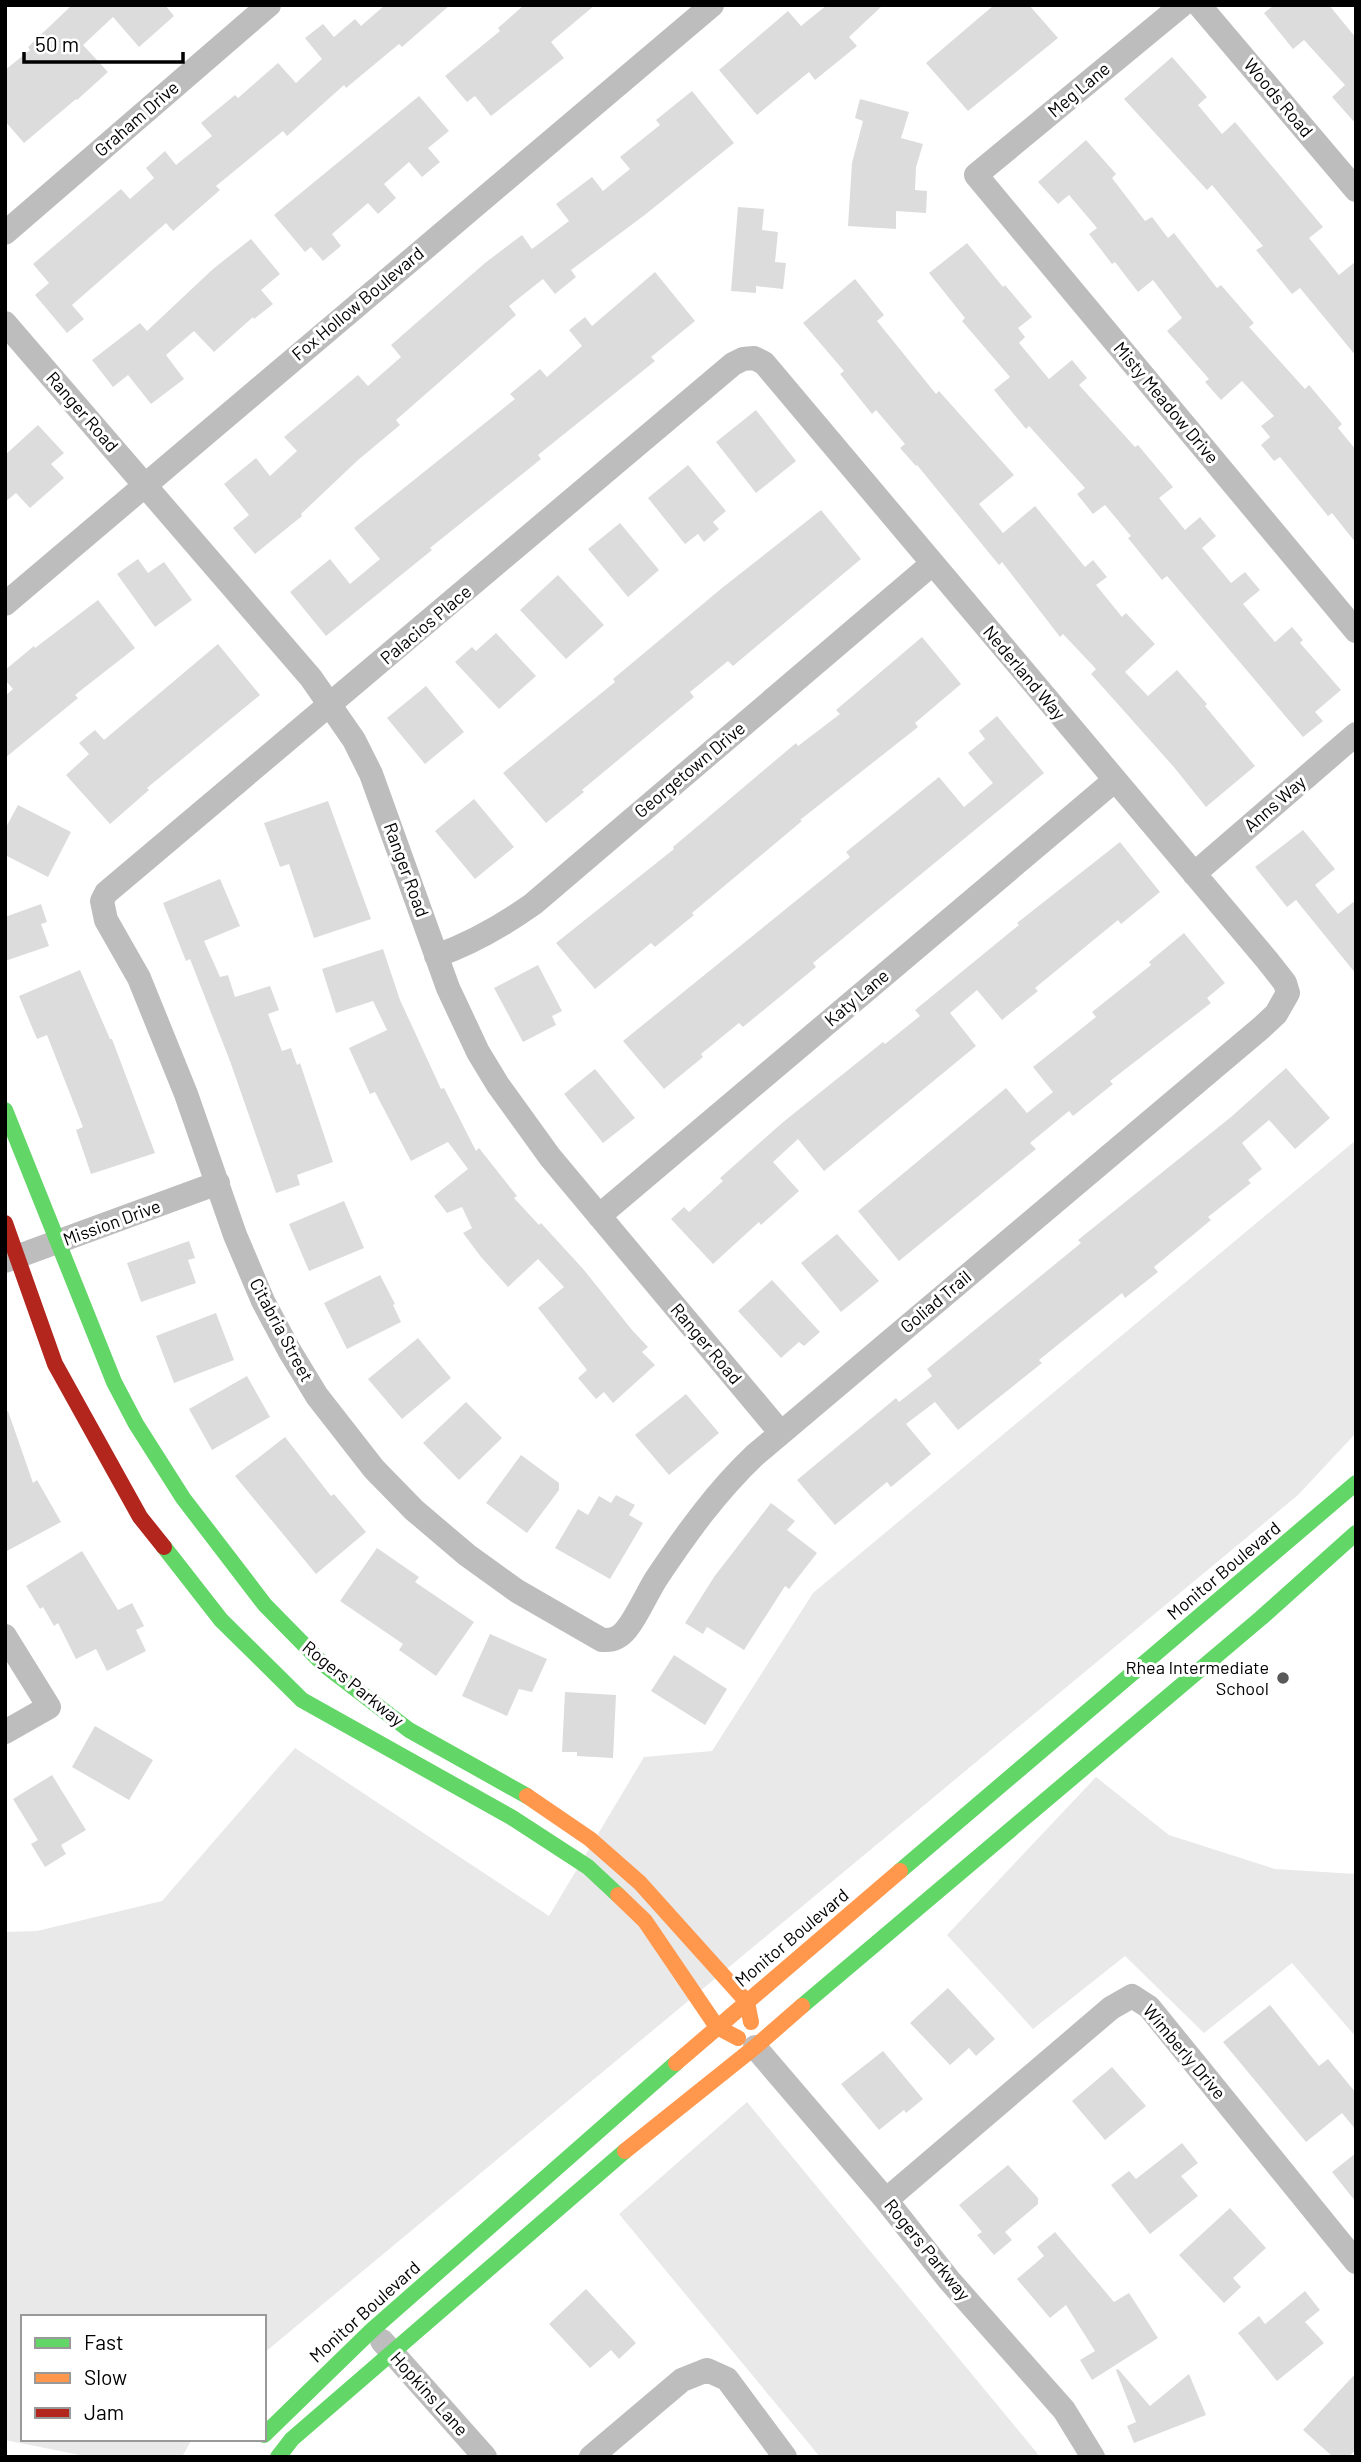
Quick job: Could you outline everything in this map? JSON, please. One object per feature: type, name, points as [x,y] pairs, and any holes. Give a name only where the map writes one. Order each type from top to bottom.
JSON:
[{"type":"street","name":"Graham Drive","points":[[5,233],[269,5]]},
{"type":"street","name":"Fox Hollow Boulevard","points":[[5,604],[712,5]]},
{"type":"street","name":"Meg Lane","points":[[976,175],[1182,5]]},
{"type":"street","name":"Woods Road","points":[[1199,5],[1356,190]]},
{"type":"street","name":"Misty Meadow Drive","points":[[976,175],[1356,631]]},
{"type":"street","name":"Ranger Road","points":[[5,323],[311,678],[354,740],[371,774],[460,1017],[498,1085],[550,1157],[780,1433]]},
{"type":"street","name":"Nederland Way","points":[[754,358],[764,363],[1115,780],[1285,983],[1288,993]]},
{"type":"street","name":"Palacios Place","points":[[102,901],[106,893],[733,364],[754,358]]},
{"type":"street","name":"Georgetown Drive","points":[[436,956],[472,942],[533,904],[932,564]]},
{"type":"street","name":"Anns Way","points":[[1194,874],[1356,734]]},
{"type":"street","name":"Katy Lane","points":[[598,1216],[1115,780]]},
{"type":"street","name":"Citabria Street","points":[[102,901],[106,920],[139,978],[186,1094],[262,1301],[317,1396],[374,1469],[414,1510],[467,1555],[517,1591],[592,1637],[614,1640]]},
{"type":"street","name":"Goliad Trail","points":[[614,1640],[623,1633],[681,1541],[713,1498],[736,1473],[1261,1028],[1276,1014],[1288,993]]},
{"type":"street","name":"Rogers Parkway","points":[[5,1110],[114,1382],[136,1424],[183,1498],[265,1605],[323,1664],[409,1730],[516,1789],[590,1839],[640,1883],[747,2002]]},
{"type":"street","name":"Mission Drive","points":[[11,1259],[218,1184]]},
{"type":"street","name":"Rogers Parkway","points":[[5,1223],[11,1259],[55,1364],[140,1517],[221,1620],[302,1700],[511,1817],[588,1867],[645,1921],[717,2027],[755,2047],[886,2200],[949,2280],[1064,2410],[1093,2457]]},
{"type":"street","name":"Monitor Boulevard","points":[[266,2433],[372,2330],[717,2027],[1356,1483]]},
{"type":"street","points":[[278,2457],[292,2439],[643,2136],[755,2047],[1251,1627],[1356,1533]]},
{"type":"street","points":[[5,1636],[49,1707],[5,1732]]},
{"type":"street","name":"Wimberly Drive","points":[[886,2200],[1111,2008],[1132,1996],[1149,2007],[1356,2262]]},
{"type":"street","points":[[747,2002],[755,2047]]},
{"type":"street","name":"Hopkins Lane","points":[[372,2330],[485,2457]]},
{"type":"street","points":[[591,2457],[682,2380],[707,2370],[727,2379],[785,2457]]},
{"type":"shaded area","points":[[1356,1140],[1356,1433],[1298,1495],[266,2351],[266,2315],[21,2315],[21,2441],[191,2441],[182,2457],[90,2457],[5,2440],[5,1932],[37,1931],[162,1901],[295,1748],[549,1916],[644,1757],[712,1751],[813,1593]]},
{"type":"shaded area","points":[[1096,1777],[1169,1835],[1275,1869],[1356,1874],[1356,2037],[1292,1963],[1204,2033],[1125,1956],[1033,2029],[947,1935]]},
{"type":"shaded area","points":[[747,2102],[1039,2457],[820,2457],[619,2214]]},
{"type":"building","points":[[72,5],[165,5],[174,16],[139,47],[113,17],[83,45],[108,72],[24,143],[5,121],[5,70],[30,50],[28,47]]},
{"type":"building","points":[[385,5],[450,5],[402,47],[399,44],[346,88],[344,85],[287,136],[283,131],[216,186],[220,190],[173,231],[166,223],[72,305],[84,319],[67,333],[35,295],[49,283],[33,264],[121,189],[130,199],[154,178],[146,168],[165,151],[176,165],[212,136],[201,123],[235,95],[238,98],[278,63],[296,83],[322,59],[305,38],[323,24],[334,37],[355,19],[361,26]]},
{"type":"building","points":[[524,5],[595,5],[551,42],[564,58],[491,116],[475,96],[467,102],[445,76],[500,31],[498,28]]},
{"type":"building","points":[[827,5],[883,5],[849,37],[857,46],[815,80],[809,72],[757,115],[719,70],[788,11],[801,26]]},
{"type":"building","points":[[994,5],[1029,5],[1058,38],[968,111],[926,63]]},
{"type":"building","points":[[1274,5],[1329,5],[1356,38],[1356,124],[1332,97],[1345,85],[1304,40],[1293,49],[1264,13]]},
{"type":"building","points":[[1172,57],[1207,97],[1198,105],[1222,134],[1235,122],[1323,227],[1309,238],[1339,275],[1356,261],[1356,356],[1300,288],[1292,294],[1256,250],[1263,246],[1212,185],[1207,190],[1124,99]]},
{"type":"building","points":[[692,91],[734,143],[571,270],[576,277],[555,294],[543,279],[509,306],[516,315],[396,420],[400,425],[358,460],[301,514],[302,516],[255,554],[233,528],[249,515],[224,484],[256,458],[270,476],[297,451],[284,437],[358,375],[368,386],[401,357],[391,345],[485,263],[522,235],[532,249],[569,221],[556,204],[592,177],[603,191],[630,169],[620,157],[660,125],[656,120]]},
{"type":"building","points":[[419,96],[449,131],[428,148],[440,162],[422,177],[409,162],[384,184],[396,198],[378,214],[368,203],[332,234],[341,246],[323,261],[311,247],[305,252],[274,215]]},
{"type":"building","points":[[860,99],[909,112],[901,138],[923,144],[916,167],[915,190],[927,191],[926,213],[896,211],[896,229],[848,226],[852,163],[863,121],[855,118]]},
{"type":"building","points":[[1086,140],[1116,174],[1112,178],[1145,221],[1152,217],[1168,238],[1174,233],[1217,288],[1221,285],[1254,323],[1249,327],[1305,389],[1309,385],[1342,424],[1338,428],[1356,450],[1356,543],[1332,513],[1328,516],[1280,457],[1274,461],[1261,445],[1270,437],[1261,426],[1274,416],[1242,381],[1221,400],[1205,382],[1209,379],[1167,331],[1182,318],[1153,280],[1138,292],[1089,234],[1097,228],[1069,195],[1058,204],[1038,182]]},
{"type":"building","points":[[738,207],[764,209],[762,230],[778,232],[775,262],[786,263],[783,289],[756,286],[756,293],[731,291]]},
{"type":"building","points":[[251,239],[280,274],[261,290],[273,304],[254,319],[253,317],[214,352],[194,331],[166,355],[184,379],[151,404],[128,375],[113,387],[92,360],[140,323],[147,331],[213,269]]},
{"type":"building","points":[[967,243],[1032,317],[1018,328],[1025,337],[1019,343],[1049,379],[1072,360],[1087,378],[1079,385],[1135,447],[1138,445],[1173,487],[1159,498],[1185,530],[1200,517],[1216,536],[1202,548],[1231,583],[1245,572],[1260,590],[1243,604],[1275,642],[1292,627],[1303,640],[1300,643],[1341,690],[1315,712],[1323,721],[1303,737],[1167,576],[1162,580],[1105,505],[1093,514],[1077,494],[1085,488],[1029,426],[1026,429],[994,390],[1010,377],[962,321],[965,318],[929,273]]},
{"type":"building","points":[[655,272],[695,321],[651,357],[655,361],[538,455],[541,459],[326,636],[290,592],[330,559],[350,584],[380,559],[354,528],[515,399],[510,394],[540,369],[547,377],[582,346],[569,330],[585,317],[592,326]]},
{"type":"building","points":[[855,279],[884,315],[877,321],[936,394],[939,391],[1014,475],[979,504],[1003,533],[1035,506],[1085,567],[1093,560],[1107,577],[1096,585],[1122,617],[1126,613],[1155,644],[1125,672],[1148,696],[1177,670],[1255,766],[1206,807],[1091,674],[1096,669],[1063,634],[1060,637],[1002,562],[999,565],[900,448],[905,444],[876,410],[872,414],[840,374],[844,371],[803,323]]},
{"type":"building","points":[[756,410],[796,461],[756,493],[716,442]]},
{"type":"building","points":[[38,425],[64,453],[51,464],[64,478],[30,508],[16,493],[5,502],[5,455]]},
{"type":"building","points":[[688,465],[726,511],[713,522],[719,529],[704,542],[698,534],[685,544],[648,498]]},
{"type":"building","points":[[821,510],[861,559],[733,666],[728,661],[690,692],[694,697],[546,823],[503,773],[615,682],[613,679],[722,588]]},
{"type":"building","points":[[620,523],[659,570],[628,597],[588,549]]},
{"type":"building","points":[[138,559],[148,573],[164,562],[192,600],[155,627],[117,574]]},
{"type":"building","points":[[558,575],[604,625],[566,659],[520,610]]},
{"type":"building","points":[[98,600],[135,648],[75,695],[78,698],[5,758],[5,696],[13,689],[5,680],[5,670]]},
{"type":"building","points":[[496,633],[536,676],[499,709],[455,662],[472,647],[476,651]]},
{"type":"building","points":[[922,637],[961,684],[915,723],[918,727],[800,820],[802,821],[692,913],[694,915],[655,947],[651,943],[595,989],[556,943],[674,849],[673,847],[796,743],[798,746],[840,714],[836,710]]},
{"type":"building","points":[[218,644],[260,695],[147,788],[149,790],[110,824],[66,775],[89,754],[79,743],[95,730],[104,740]]},
{"type":"building","points":[[426,686],[464,732],[425,764],[387,718]]},
{"type":"building","points":[[997,716],[1044,773],[813,963],[816,967],[743,1027],[739,1023],[664,1089],[623,1041],[850,857],[846,852],[939,777],[964,807],[993,783],[968,753],[985,739],[979,731]]},
{"type":"building","points":[[474,799],[514,847],[475,879],[435,831]]},
{"type":"building","points":[[328,801],[371,919],[314,938],[289,864],[280,867],[264,823]]},
{"type":"building","points":[[18,805],[71,832],[48,877],[5,855],[5,829]]},
{"type":"building","points":[[1303,830],[1335,869],[1315,885],[1338,914],[1356,900],[1356,974],[1296,900],[1287,907],[1255,867]]},
{"type":"building","points":[[1120,842],[1160,892],[1121,924],[1118,920],[1035,988],[1038,991],[1002,1020],[977,990],[950,1013],[976,1046],[824,1171],[798,1139],[773,1162],[799,1191],[761,1225],[759,1222],[713,1264],[671,1219],[684,1207],[689,1212],[723,1181],[720,1178],[782,1123],[883,1042],[885,1044],[920,1016],[915,1010],[1019,925],[1017,923]]},
{"type":"building","points":[[220,879],[240,926],[204,941],[220,977],[228,975],[235,997],[270,986],[279,1010],[268,1014],[282,1051],[291,1048],[297,1065],[300,1063],[333,1162],[297,1175],[300,1185],[276,1193],[230,1061],[190,959],[186,961],[163,903]]},
{"type":"building","points":[[41,904],[47,922],[41,924],[49,946],[5,961],[5,917]]},
{"type":"building","points":[[1184,933],[1225,983],[1207,998],[1211,1003],[1110,1081],[1113,1084],[1073,1116],[1069,1111],[1030,1143],[1036,1149],[899,1261],[858,1211],[1006,1088],[1027,1113],[1053,1092],[1033,1067],[1096,1017],[1092,1012],[1151,965],[1149,962]]},
{"type":"building","points":[[383,949],[400,1000],[441,1089],[444,1088],[476,1151],[479,1148],[517,1196],[514,1198],[584,1270],[648,1347],[642,1352],[655,1365],[613,1403],[604,1392],[596,1399],[578,1378],[587,1370],[538,1308],[564,1287],[538,1259],[508,1287],[463,1233],[472,1228],[462,1207],[447,1213],[434,1196],[468,1169],[448,1142],[411,1161],[375,1092],[370,1094],[349,1048],[387,1030],[373,1001],[336,1013],[322,969]]},
{"type":"building","points":[[538,965],[562,1011],[552,1016],[556,1025],[523,1042],[494,988]]},
{"type":"building","points":[[80,970],[112,1039],[155,1153],[91,1174],[76,1130],[83,1127],[47,1035],[37,1039],[19,996]]},
{"type":"building","points":[[1286,1068],[1330,1118],[1295,1149],[1269,1120],[1242,1143],[1262,1169],[1248,1180],[1251,1183],[1208,1217],[1211,1220],[1154,1267],[1158,1272],[1125,1298],[1122,1293],[1039,1360],[1042,1363],[958,1430],[935,1402],[906,1424],[931,1454],[891,1487],[887,1482],[835,1525],[797,1480],[896,1398],[899,1402],[932,1376],[927,1369],[1081,1243],[1078,1240],[1231,1117]]},
{"type":"building","points":[[595,1069],[635,1118],[603,1143],[564,1094]]},
{"type":"building","points":[[344,1201],[364,1248],[309,1271],[289,1224]]},
{"type":"building","points":[[837,1234],[879,1281],[841,1312],[801,1263]]},
{"type":"building","points":[[189,1241],[195,1258],[188,1260],[196,1283],[141,1302],[127,1263]]},
{"type":"building","points":[[380,1275],[401,1322],[347,1349],[324,1303]]},
{"type":"building","points":[[772,1280],[820,1332],[804,1346],[799,1342],[781,1358],[738,1311]]},
{"type":"building","points":[[216,1313],[234,1360],[174,1383],[156,1336]]},
{"type":"building","points":[[418,1338],[451,1378],[402,1419],[368,1379]]},
{"type":"building","points":[[247,1376],[270,1417],[212,1450],[189,1409]]},
{"type":"building","points":[[686,1394],[719,1433],[669,1475],[635,1435]]},
{"type":"building","points":[[466,1402],[502,1438],[459,1480],[423,1443]]},
{"type":"building","points":[[8,1411],[33,1483],[37,1480],[61,1522],[5,1552],[5,1412]]},
{"type":"building","points":[[285,1437],[331,1496],[334,1494],[366,1532],[316,1574],[235,1476]]},
{"type":"building","points":[[521,1455],[559,1483],[559,1490],[527,1533],[486,1503]]},
{"type":"building","points":[[616,1495],[635,1505],[629,1515],[643,1523],[610,1579],[555,1548],[578,1509],[588,1515],[599,1496],[611,1503]]},
{"type":"building","points":[[771,1503],[795,1521],[787,1530],[817,1553],[789,1589],[785,1586],[744,1650],[707,1627],[703,1634],[685,1623],[714,1577]]},
{"type":"building","points":[[377,1548],[419,1577],[415,1582],[474,1622],[436,1676],[399,1650],[403,1644],[340,1601]]},
{"type":"building","points":[[82,1551],[118,1610],[132,1603],[144,1626],[136,1630],[146,1651],[107,1671],[96,1649],[76,1659],[58,1623],[54,1626],[26,1586]]},
{"type":"building","points":[[490,1634],[547,1659],[532,1692],[519,1689],[507,1716],[462,1696]]},
{"type":"building","points":[[674,1655],[727,1689],[705,1725],[651,1691]]},
{"type":"building","points":[[565,1692],[616,1695],[613,1758],[577,1756],[577,1752],[562,1752]]},
{"type":"building","points":[[95,1726],[153,1760],[129,1800],[72,1767]]},
{"type":"building","points":[[52,1775],[86,1830],[61,1845],[66,1854],[45,1867],[31,1844],[38,1840],[13,1799]]},
{"type":"building","points":[[948,1988],[995,2039],[976,2056],[969,2048],[950,2065],[910,2023]]},
{"type":"building","points":[[1270,2005],[1319,2066],[1328,2059],[1356,2093],[1356,2130],[1342,2113],[1306,2142],[1223,2042]]},
{"type":"building","points":[[883,2051],[923,2099],[879,2130],[841,2084]]},
{"type":"building","points":[[1112,2067],[1146,2106],[1105,2140],[1072,2101]]},
{"type":"building","points":[[1182,2143],[1198,2163],[1181,2176],[1198,2196],[1150,2234],[1111,2185],[1129,2171],[1136,2179]]},
{"type":"building","points":[[1356,2153],[1356,2202],[1332,2172]]},
{"type":"building","points":[[1008,2165],[1038,2198],[1038,2204],[1005,2232],[1012,2240],[994,2255],[977,2235],[982,2232],[959,2205]]},
{"type":"building","points":[[1230,2208],[1266,2248],[1233,2278],[1241,2287],[1224,2303],[1179,2255]]},
{"type":"building","points":[[1055,2232],[1114,2302],[1129,2293],[1158,2338],[1092,2380],[1080,2360],[1095,2351],[1066,2305],[1050,2318],[1017,2279],[1044,2256],[1037,2247]]},
{"type":"building","points":[[586,2289],[636,2343],[619,2359],[611,2350],[590,2368],[549,2324]]},
{"type":"building","points":[[1305,2291],[1320,2310],[1305,2322],[1324,2343],[1277,2381],[1238,2333],[1259,2316],[1265,2324]]},
{"type":"building","points":[[1118,2369],[1150,2406],[1189,2374],[1206,2415],[1134,2443],[1127,2426],[1136,2422],[1116,2370]]},
{"type":"building","points":[[1356,2373],[1356,2449],[1349,2457],[1333,2457],[1303,2430]]},
{"type":"traffic: fast","points":[[5,1110],[114,1382],[136,1424],[183,1498],[265,1605],[323,1664],[409,1730],[527,1796]]},
{"type":"traffic: fast","points":[[900,1871],[1356,1483]]},
{"type":"traffic: fast","points":[[802,2006],[1261,1618],[1356,1533]]},
{"type":"traffic: fast","points":[[164,1547],[221,1620],[302,1700],[511,1817],[588,1867],[618,1895]]},
{"type":"traffic: fast","points":[[266,2433],[372,2330],[676,2063]]},
{"type":"traffic: fast","points":[[278,2457],[292,2439],[625,2151]]},
{"type":"traffic: slow","points":[[527,1796],[590,1839],[640,1883],[747,2002],[751,2022]]},
{"type":"traffic: slow","points":[[676,2063],[900,1871]]},
{"type":"traffic: slow","points":[[618,1895],[645,1921],[717,2027],[738,2038]]},
{"type":"traffic: slow","points":[[625,2151],[802,2006]]},
{"type":"traffic: jam","points":[[5,1223],[55,1364],[140,1517],[164,1547]]},
{"type":"place","name":"Rhea Intermediate School","points":[[1283,1678]]}]
